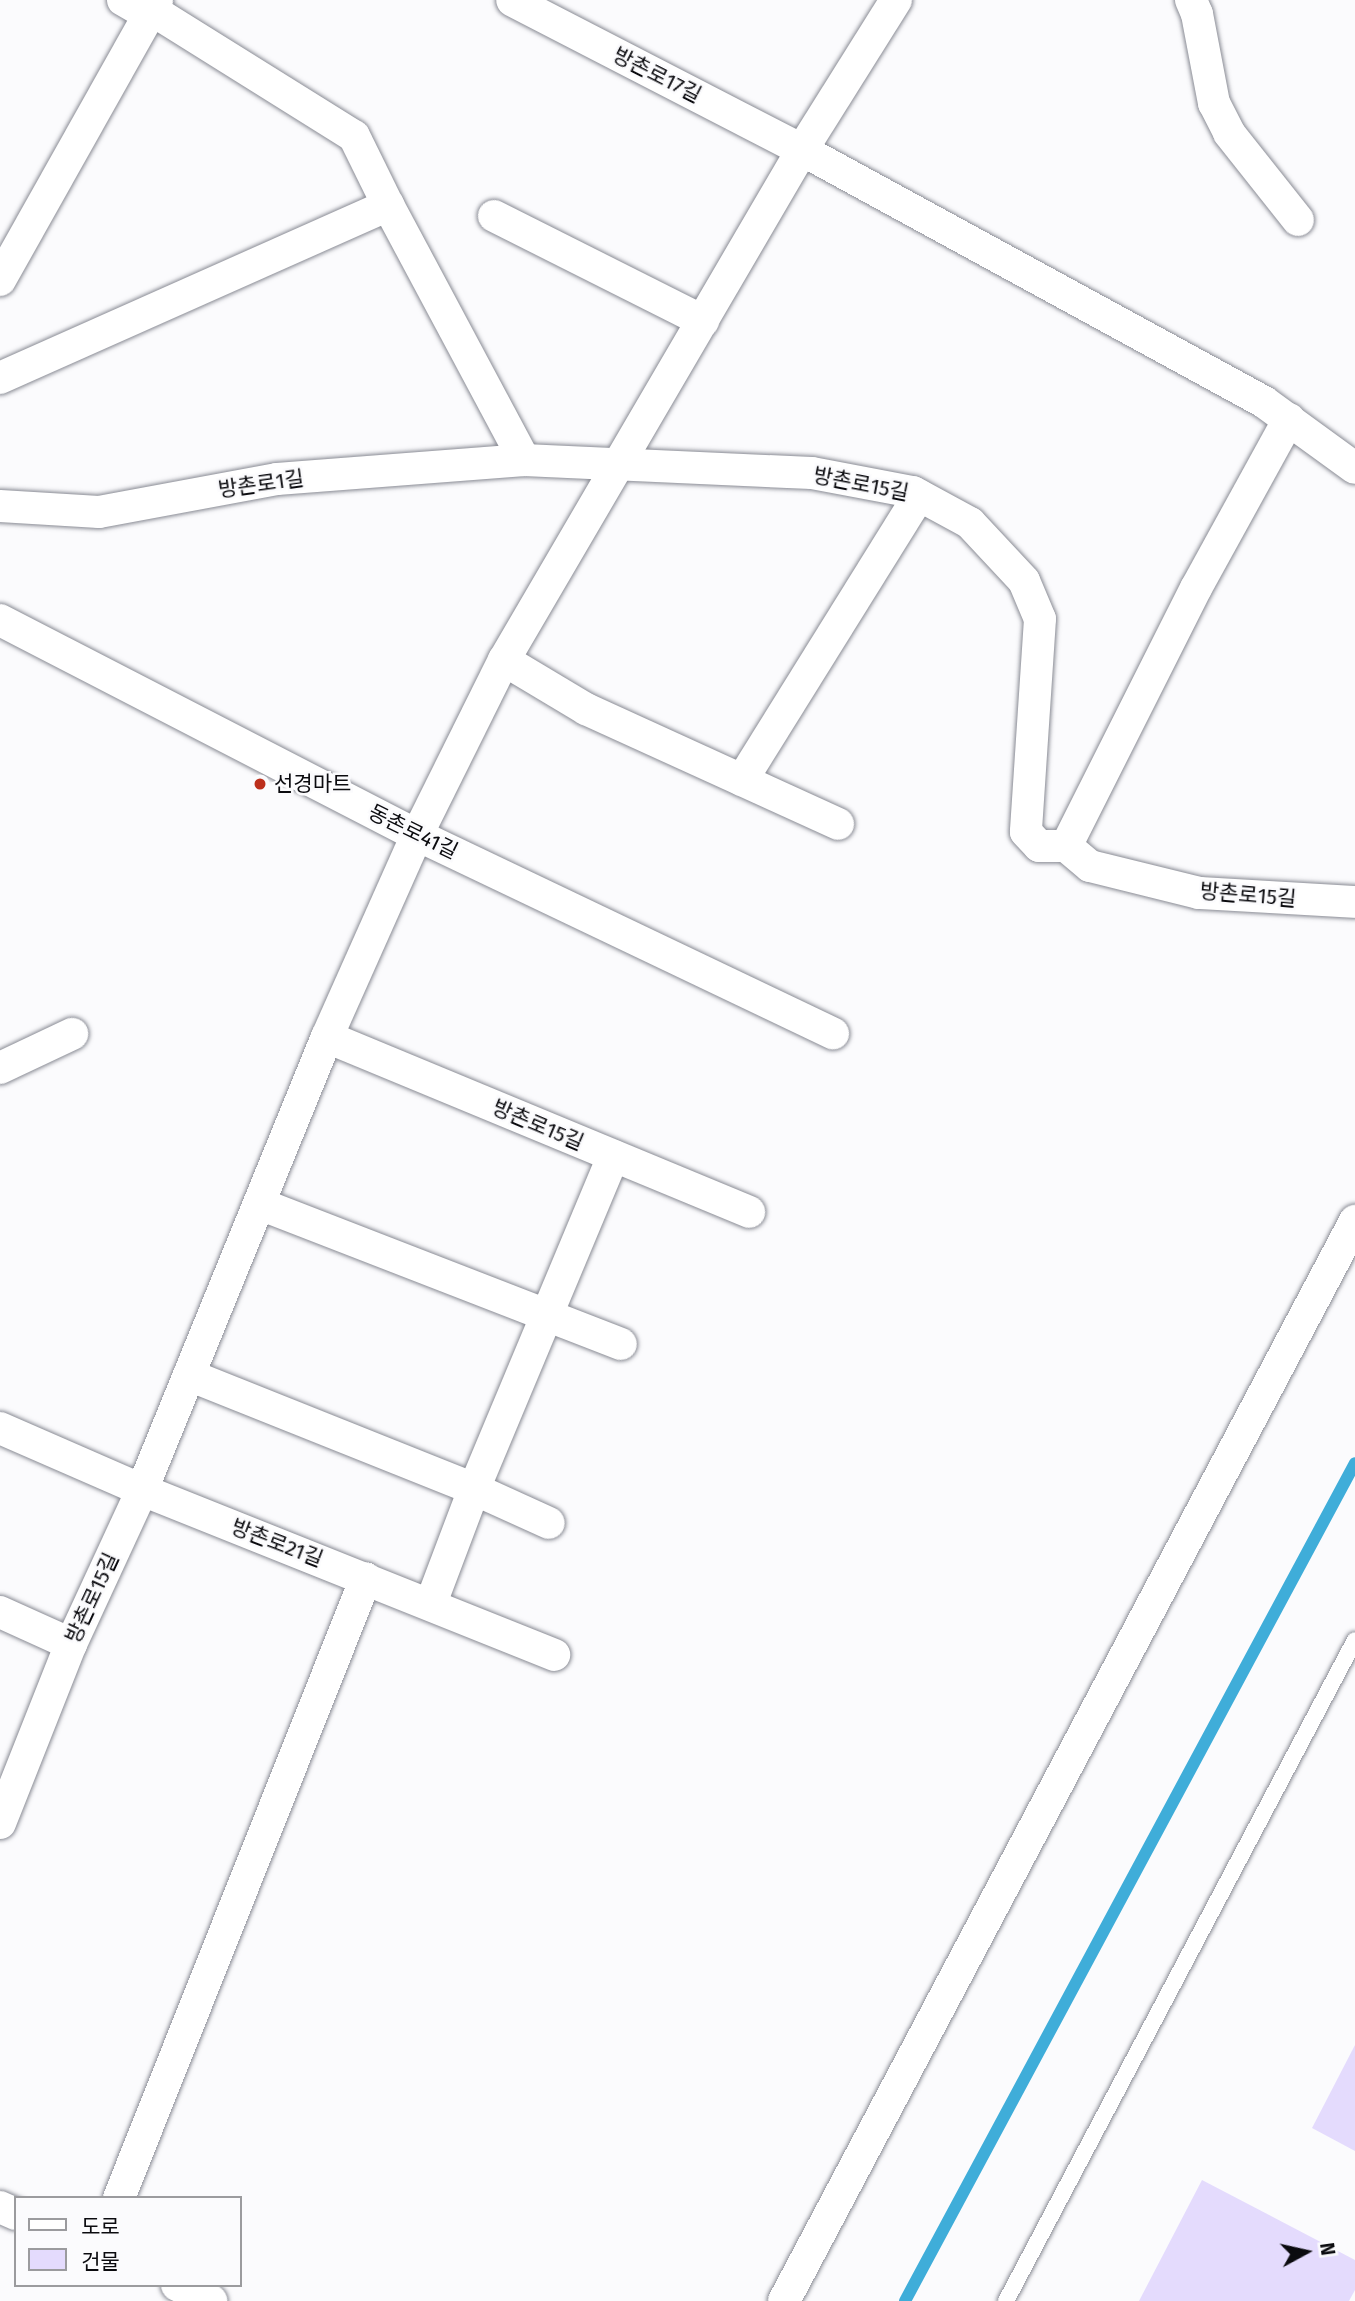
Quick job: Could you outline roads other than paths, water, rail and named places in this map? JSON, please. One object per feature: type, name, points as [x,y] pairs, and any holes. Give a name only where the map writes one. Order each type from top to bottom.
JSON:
[{"type":"street","name":"방촌로17길","points":[[512,0],[802,150]]},
{"type":"street","points":[[1191,0],[1197,14],[1214,103],[1229,133],[1298,220]]},
{"type":"street","name":"방촌로15길","points":[[0,1823],[6,1788],[142,1490],[327,1037],[417,835],[503,660],[886,4]]},
{"type":"street","points":[[0,280],[145,6],[354,136],[524,460]]},
{"type":"street","points":[[802,150],[1251,395],[1289,419],[1355,468]]},
{"type":"street","points":[[0,378],[388,205]]},
{"type":"street","points":[[494,216],[703,321]]},
{"type":"street","points":[[1066,846],[1196,588],[1289,419]]},
{"type":"street","name":"방촌로1길","points":[[0,506],[99,512],[277,479],[524,460],[617,464]]},
{"type":"street","name":"방촌로15길","points":[[617,464],[812,473],[919,496],[970,523],[1024,581],[1040,619],[1026,832],[1039,846],[1066,846],[1090,866],[1199,893],[1355,902]]},
{"type":"street","points":[[742,780],[919,496]]},
{"type":"street","name":"동촌로41길","points":[[0,620],[417,835],[833,1033]]},
{"type":"street","points":[[503,660],[586,709],[838,824]]},
{"type":"street","points":[[0,1068],[72,1034]]},
{"type":"street","name":"방촌로15길","points":[[327,1037],[749,1212]]},
{"type":"street","points":[[431,1604],[474,1489],[613,1156]]},
{"type":"street","points":[[260,1204],[621,1344]]},
{"type":"street","points":[[784,2301],[1355,1221]]},
{"type":"street","points":[[190,1375],[474,1489],[549,1523]]},
{"type":"street","name":"방촌로21길","points":[[0,1428],[142,1490],[554,1655]]},
{"type":"street","points":[[120,2196],[366,1578]]},
{"type":"street","points":[[0,1612],[71,1644]]},
{"type":"street","points":[[181,2287],[210,2301]]},
{"type":"lane","points":[[1006,2301],[1355,1640]]},
{"type":"waterway","points":[[905,2301],[1355,1463]]},
{"type":"place","name":"선경마트","points":[[260,784]]}]
